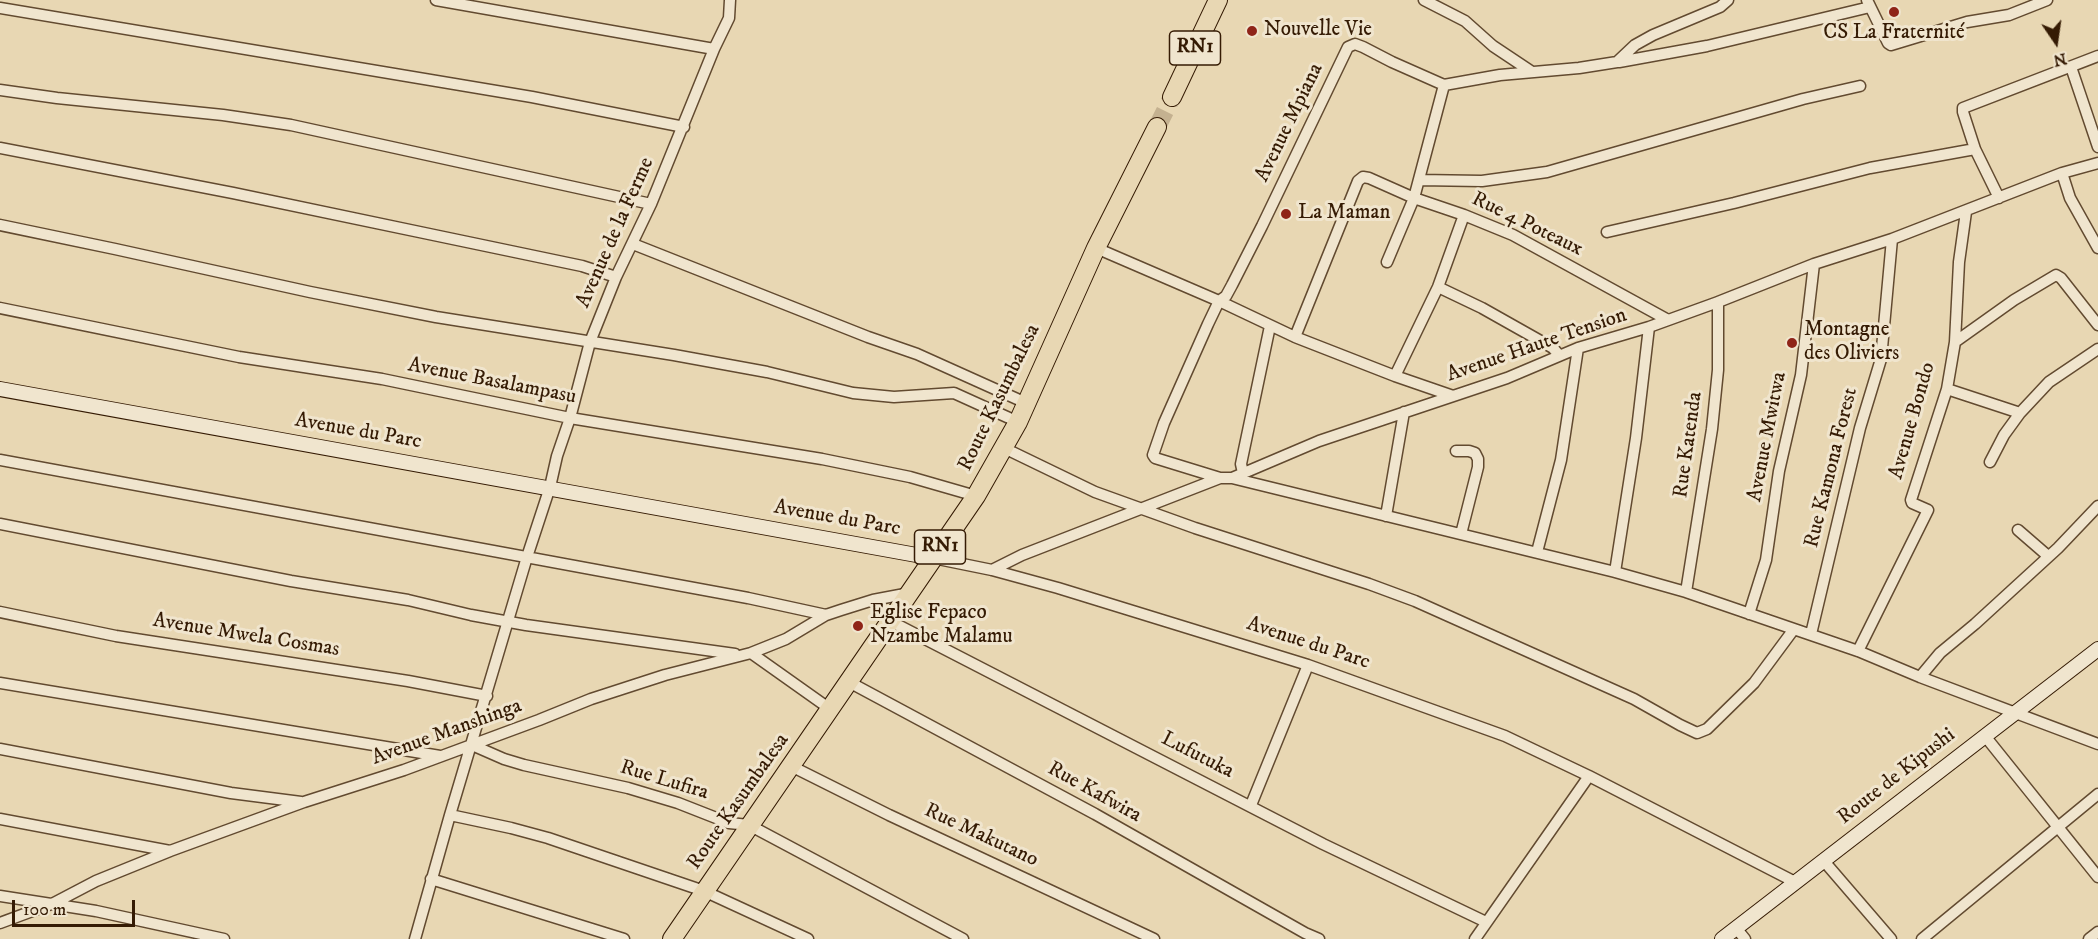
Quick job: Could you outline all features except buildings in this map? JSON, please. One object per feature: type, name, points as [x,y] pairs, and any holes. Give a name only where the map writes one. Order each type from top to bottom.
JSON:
[{"type":"highway","name":"RN1","points":[[1172,97],[1218,0]]},
{"type":"highway","name":"Route Kasumbalesa","points":[[672,939],[976,496],[1018,422],[1096,248],[1157,127]]},
{"type":"street","points":[[436,0],[714,50]]},
{"type":"street","name":"Avenue de la Ferme","points":[[415,939],[527,556],[550,488],[590,342],[729,18],[730,0]]},
{"type":"street","points":[[1424,0],[1465,21],[1493,46],[1532,72]]},
{"type":"street","points":[[1617,62],[1635,45],[1720,7],[1728,0]]},
{"type":"street","points":[[1387,262],[1414,198],[1444,85],[1500,75],[1617,62],[1707,46],[1869,3],[1888,44],[1896,45],[1967,22],[2009,15],[2047,0]]},
{"type":"street","points":[[0,8],[532,97],[684,127]]},
{"type":"street","name":"Avenue Mpiana","points":[[1226,478],[1155,458],[1153,455],[1164,423],[1220,301],[1226,296],[1262,226],[1348,47],[1355,44],[1363,47],[1444,85]]},
{"type":"street","points":[[1999,198],[1975,149],[1963,108],[2098,56]]},
{"type":"street","points":[[2071,66],[2098,147]]},
{"type":"street","points":[[1419,180],[1482,181],[1547,172],[1793,102],[1860,86]]},
{"type":"street","points":[[0,90],[223,115],[291,125],[651,204]]},
{"type":"street","points":[[0,148],[232,193],[582,266],[616,277]]},
{"type":"street","points":[[1607,232],[1734,203],[1870,168],[1975,149]]},
{"type":"street","name":"Avenue Haute Tension","points":[[992,570],[1022,555],[1243,473],[1319,441],[1507,378],[1578,348],[1649,327],[1814,264],[1892,240],[2062,173],[2098,163]]},
{"type":"street","points":[[2062,173],[2070,198],[2098,248]]},
{"type":"street","name":"Rue 4 Poteaux","points":[[1295,337],[1358,181],[1363,177],[1513,236],[1668,320]]},
{"type":"street","name":"Avenue Bondo","points":[[1858,651],[1928,510],[1912,503],[1911,500],[1947,389],[1955,342],[1959,262],[1966,212]]},
{"type":"street","points":[[1395,376],[1438,287],[1464,215]]},
{"type":"street","points":[[0,225],[436,317],[674,355],[767,372],[853,393],[894,397],[954,393],[1018,422]]},
{"type":"street","name":"Rue Kamona Forest","points":[[1811,634],[1860,428],[1881,359],[1892,240]]},
{"type":"street","points":[[633,244],[916,354],[1026,403]]},
{"type":"street","points":[[1096,248],[1220,301],[1295,337],[1453,396]]},
{"type":"street","name":"Avenue Mwitwa","points":[[1749,614],[1766,560],[1779,471],[1801,375],[1814,264]]},
{"type":"street","points":[[1955,342],[2014,300],[2056,275],[2061,278],[2098,325]]},
{"type":"street","points":[[1438,287],[1482,308],[1553,348],[1559,355]]},
{"type":"street","name":"Rue Katenda","points":[[1686,592],[1718,370],[1718,302]]},
{"type":"street","name":"Avenue Basalampasu","points":[[0,308],[239,357],[382,379],[570,418],[822,459],[909,477],[976,496]]},
{"type":"street","points":[[1243,473],[1241,464],[1270,326]]},
{"type":"street","points":[[1615,572],[1636,438],[1649,327]]},
{"type":"street","points":[[1537,552],[1561,460],[1578,348]]},
{"type":"street","points":[[1990,462],[2004,435],[2020,413],[2055,377],[2098,349]]},
{"type":"street","name":"Avenue du Parc","points":[[0,389],[933,558],[992,570],[1058,588],[1308,664],[1504,736],[1589,776],[1795,882]]},
{"type":"street","points":[[1947,389],[2020,413]]},
{"type":"street","points":[[1386,516],[1404,412]]},
{"type":"street","points":[[1004,448],[1095,492],[1145,508],[1195,528],[1415,601],[1635,699],[1697,733],[1707,729],[1754,683],[1794,629]]},
{"type":"street","points":[[1456,451],[1475,453],[1478,459],[1461,534]]},
{"type":"street","points":[[0,460],[527,556],[826,615]]},
{"type":"street","points":[[1226,478],[1537,552],[1686,592],[1858,651],[1920,677],[2098,744]]},
{"type":"street","points":[[1920,677],[1940,652],[1975,624],[2098,506]]},
{"type":"street","points":[[0,524],[291,581],[408,600],[508,622],[597,636],[746,654],[830,710]]},
{"type":"street","points":[[2018,530],[2048,556]]},
{"type":"street","name":"Avenue Manshinga","points":[[0,923],[54,903],[96,881],[170,851],[304,802],[472,745],[591,699],[665,675],[746,654],[786,639],[826,615],[873,600],[910,593]]},
{"type":"street","name":"Avenue Mwela Cosmas","points":[[0,612],[116,636],[408,681],[487,696]]},
{"type":"street","name":"Lufutuka","points":[[892,621],[1323,844],[1486,922]]},
{"type":"street","name":"Route de Kipushi","points":[[1722,939],[1741,934],[1795,882],[2098,649]]},
{"type":"street","points":[[1251,806],[1308,664]]},
{"type":"street","name":"Rue Kafwira","points":[[849,682],[1086,809],[1319,939]]},
{"type":"street","points":[[0,683],[440,756]]},
{"type":"street","points":[[1985,736],[2098,877]]},
{"type":"street","name":"Rue Lufira","points":[[472,745],[524,765],[645,793],[729,823],[749,825],[963,939]]},
{"type":"street","points":[[0,749],[231,793],[304,802]]},
{"type":"street","name":"Rue Makutano","points":[[791,766],[889,815],[1154,939]]},
{"type":"street","points":[[1475,939],[1589,776]]},
{"type":"street","points":[[1922,939],[2098,794]]},
{"type":"street","points":[[450,815],[549,838],[704,891],[808,939]]},
{"type":"street","points":[[0,819],[170,851]]},
{"type":"street","points":[[1823,860],[1891,939]]},
{"type":"street","points":[[431,879],[624,939]]},
{"type":"street","points":[[0,896],[96,910],[224,939]]},
{"type":"street","points":[[2090,939],[2098,932]]},
{"type":"tunnel","points":[[1157,127],[1172,97]]},
{"type":"place","name":"CS La Fraternité","points":[[1894,12]]},
{"type":"place","name":"Nouvelle Vie","points":[[1252,31]]},
{"type":"place","name":"La Maman","points":[[1286,214]]},
{"type":"place","name":"Montagne des Oliviers","points":[[1792,343]]},
{"type":"place","name":"Eglise Fepaco Nzambe Malamu","points":[[858,626]]}]
